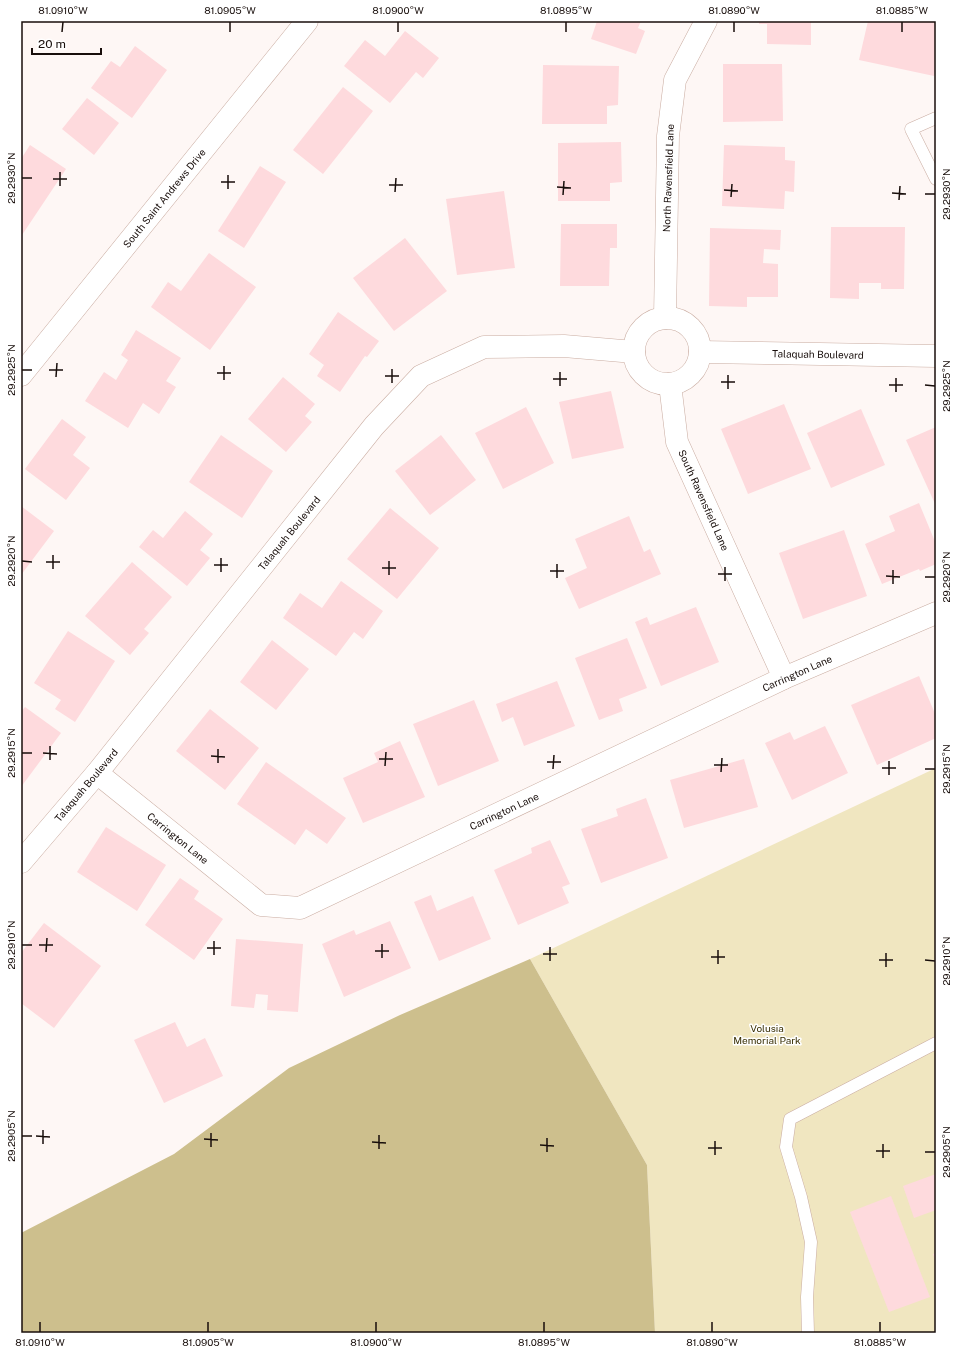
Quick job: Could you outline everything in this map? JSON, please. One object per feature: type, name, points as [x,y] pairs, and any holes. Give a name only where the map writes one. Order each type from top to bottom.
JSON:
[{"type":"street","name":"South Saint Andrews Drive","points":[[21,375],[307,21]]},
{"type":"street","name":"North Ravensfield Lane","points":[[665,318],[668,136],[675,80],[706,21]]},
{"type":"street","points":[[665,318],[683,322],[690,328],[699,343],[700,352],[694,370],[688,377],[679,382],[670,384],[659,383],[649,379],[641,372],[636,362],[634,352],[635,342],[646,325],[656,320],[665,318]]},
{"type":"street","name":"Talaquah Boulevard","points":[[21,862],[97,773],[374,426],[421,376],[484,347],[564,346],[634,352]]},
{"type":"street","name":"Talaquah Boulevard","points":[[700,352],[936,356]]},
{"type":"street","name":"South Ravensfield Lane","points":[[670,384],[677,442],[784,678]]},
{"type":"street","name":"Carrington Lane","points":[[97,773],[261,906],[300,908],[784,678],[936,613]]},
{"type":"lane","points":[[936,118],[911,129],[936,179]]},
{"type":"lane","points":[[808,1333],[807,1297],[811,1242],[801,1197],[786,1147],[790,1119],[936,1043]]},
{"type":"green space","name":"Volusia Memorial Park","points":[[936,768],[936,1333],[655,1333],[647,1165],[530,959]]},
{"type":"shaded area","points":[[530,959],[647,1165],[655,1333],[21,1333],[21,1233],[174,1154],[289,1068],[400,1015]]},
{"type":"building","points":[[597,21],[641,21],[638,28],[645,31],[636,54],[591,39]]},
{"type":"building","points":[[759,21],[811,21],[811,45],[767,44],[767,24],[759,24]]},
{"type":"building","points":[[868,21],[936,21],[936,67],[934,76],[859,60]]},
{"type":"building","points":[[405,31],[439,58],[423,78],[416,72],[390,103],[344,66],[365,40],[385,56]]},
{"type":"building","points":[[135,46],[167,70],[132,118],[91,88],[111,61],[120,67]]},
{"type":"building","points":[[723,64],[782,64],[783,121],[723,122]]},
{"type":"building","points":[[543,65],[619,66],[618,105],[607,106],[607,124],[542,124]]},
{"type":"building","points":[[343,87],[373,111],[323,174],[293,150]]},
{"type":"building","points":[[87,98],[119,123],[94,155],[62,129]]},
{"type":"building","points":[[621,142],[622,182],[610,183],[610,201],[558,201],[558,143]]},
{"type":"building","points":[[30,145],[66,169],[22,235],[21,159]]},
{"type":"building","points":[[724,145],[785,147],[785,160],[795,161],[794,192],[785,191],[784,209],[722,206]]},
{"type":"building","points":[[260,166],[286,182],[244,248],[218,231]]},
{"type":"building","points":[[504,191],[515,268],[457,275],[446,199]]},
{"type":"building","points":[[561,224],[617,224],[617,248],[610,248],[609,286],[560,286]]},
{"type":"building","points":[[831,227],[905,227],[904,289],[881,289],[881,283],[859,283],[859,299],[830,298]]},
{"type":"building","points":[[710,228],[781,230],[780,250],[764,249],[763,263],[778,264],[778,297],[747,297],[747,307],[709,306]]},
{"type":"building","points":[[405,238],[447,291],[394,331],[353,278]]},
{"type":"building","points":[[209,253],[256,287],[210,350],[151,307],[168,282],[181,291]]},
{"type":"building","points":[[338,312],[379,341],[367,357],[365,356],[340,392],[317,376],[324,365],[309,354]]},
{"type":"building","points":[[136,330],[181,358],[166,381],[176,387],[159,414],[143,403],[128,428],[85,401],[104,372],[116,380],[128,360],[121,355]]},
{"type":"building","points":[[283,377],[315,404],[305,416],[312,422],[286,452],[248,419]]},
{"type":"building","points":[[611,391],[624,448],[572,459],[559,402]]},
{"type":"building","points":[[784,404],[811,469],[748,494],[721,429]]},
{"type":"building","points":[[526,407],[554,463],[503,489],[475,433]]},
{"type":"building","points":[[861,409],[885,465],[831,488],[807,433]]},
{"type":"building","points":[[62,419],[86,437],[73,455],[90,468],[66,500],[25,469]]},
{"type":"building","points":[[936,427],[936,506],[906,440]]},
{"type":"building","points":[[221,435],[273,471],[242,518],[189,482]]},
{"type":"building","points":[[441,435],[476,480],[430,515],[395,471]]},
{"type":"building","points":[[919,503],[936,544],[936,564],[920,571],[919,569],[882,584],[865,544],[895,531],[889,516]]},
{"type":"building","points":[[21,506],[54,531],[21,575]]},
{"type":"building","points":[[390,508],[439,548],[397,599],[347,559]]},
{"type":"building","points":[[185,511],[213,534],[200,550],[210,558],[187,586],[139,547],[153,530],[163,538]]},
{"type":"building","points":[[629,516],[644,552],[650,549],[661,574],[579,609],[565,578],[587,568],[575,539]]},
{"type":"building","points":[[844,530],[867,596],[803,619],[779,553]]},
{"type":"building","points":[[132,562],[172,597],[144,629],[149,633],[130,655],[85,616]]},
{"type":"building","points":[[341,581],[383,611],[363,639],[354,632],[336,656],[283,618],[300,593],[322,608]]},
{"type":"building","points":[[696,607],[719,662],[661,686],[635,622],[647,617],[650,625]]},
{"type":"building","points":[[68,631],[115,661],[75,722],[55,709],[61,700],[34,683]]},
{"type":"building","points":[[627,638],[647,688],[619,699],[623,711],[599,720],[575,658]]},
{"type":"building","points":[[272,640],[309,669],[276,710],[240,682]]},
{"type":"building","points":[[919,676],[936,716],[936,738],[877,765],[851,705]]},
{"type":"building","points":[[557,681],[575,726],[524,746],[513,717],[502,722],[496,704]]},
{"type":"building","points":[[474,700],[499,761],[438,786],[413,724]]},
{"type":"building","points":[[25,707],[61,733],[21,787],[21,712]]},
{"type":"building","points":[[210,709],[259,748],[225,790],[176,751]]},
{"type":"building","points":[[825,726],[848,773],[792,800],[765,743],[790,732],[794,740]]},
{"type":"building","points":[[400,741],[425,797],[363,823],[343,778],[378,762],[374,753]]},
{"type":"building","points":[[744,759],[758,807],[684,828],[670,780]]},
{"type":"building","points":[[266,762],[346,818],[327,844],[306,829],[295,845],[237,804]]},
{"type":"building","points":[[646,798],[668,858],[601,883],[581,829],[618,816],[616,809]]},
{"type":"building","points":[[106,827],[166,865],[137,911],[77,872]]},
{"type":"building","points":[[550,840],[570,884],[562,887],[569,903],[518,925],[494,870],[532,853],[531,848]]},
{"type":"building","points":[[180,878],[199,891],[194,899],[223,919],[194,960],[145,925]]},
{"type":"building","points":[[431,895],[437,911],[473,896],[491,939],[439,961],[414,902]]},
{"type":"building","points":[[390,921],[411,968],[344,997],[322,944],[354,930],[356,935]]},
{"type":"building","points":[[44,923],[101,966],[54,1028],[21,1003],[21,953]]},
{"type":"building","points":[[236,939],[303,944],[298,1012],[267,1010],[268,995],[256,994],[254,1008],[231,1006]]},
{"type":"building","points":[[175,1022],[187,1047],[205,1038],[223,1076],[164,1103],[134,1040]]},
{"type":"building","points":[[936,1174],[936,1210],[914,1218],[903,1186]]},
{"type":"building","points":[[891,1196],[930,1297],[889,1312],[850,1212]]},
{"type":"building","points":[[936,1253],[936,1262],[933,1254]]}]
